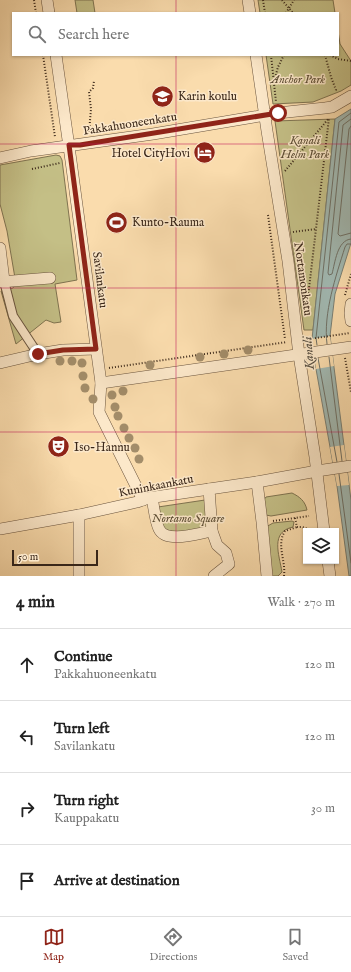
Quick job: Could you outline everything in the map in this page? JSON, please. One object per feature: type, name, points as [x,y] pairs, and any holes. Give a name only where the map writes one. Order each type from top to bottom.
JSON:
[{"type":"street","points":[[48,0],[49,12]]},
{"type":"street","points":[[248,0],[250,12]]},
{"type":"street","name":"Savilankatu","points":[[56,56],[72,161],[101,383],[99,412],[147,499],[159,529],[168,536],[183,536],[212,531]]},
{"type":"street","name":"Nortamonkatu","points":[[256,56],[264,115],[288,261],[299,355],[317,471],[324,528]]},
{"type":"street","points":[[332,107],[351,96]]},
{"type":"street","name":"Pakkahuoneenkatu","points":[[0,157],[264,115],[332,107]]},
{"type":"street","points":[[0,248],[2,282],[13,316],[38,354]]},
{"type":"street","points":[[2,282],[50,278]]},
{"type":"street","points":[[351,304],[351,321]]},
{"type":"street","points":[[101,383],[351,347]]},
{"type":"street","points":[[0,363],[63,350],[96,349]]},
{"type":"street","name":"Kuninkaankatu","points":[[0,529],[79,515],[147,499],[349,467]]},
{"type":"street","points":[[256,482],[262,522],[267,576]]},
{"type":"street","points":[[209,489],[212,531],[217,544],[226,553],[229,564],[214,576]]},
{"type":"street","points":[[79,515],[79,576]]},
{"type":"street","points":[[328,564],[330,576]]},
{"type":"path","points":[[34,0],[36,12]]},
{"type":"path","points":[[263,0],[265,12]]},
{"type":"path","points":[[282,0],[292,12]]},
{"type":"path","points":[[287,12],[294,0]]},
{"type":"path","points":[[43,56],[55,139],[49,140]]},
{"type":"path","points":[[274,80],[284,56]]},
{"type":"path","points":[[306,318],[329,118],[336,90],[331,77],[326,56]]},
{"type":"path","points":[[332,56],[338,60],[351,61]]},
{"type":"path","points":[[89,133],[91,109],[89,92],[93,88],[94,81]]},
{"type":"path","points":[[285,171],[329,118]]},
{"type":"path","points":[[32,169],[72,161]]},
{"type":"path","points":[[99,369],[285,342],[267,210]]},
{"type":"path","points":[[293,232],[316,229]]},
{"type":"path","points":[[312,339],[351,332]]},
{"type":"path","points":[[345,357],[351,392]]},
{"type":"path","points":[[262,522],[309,516]]},
{"type":"path","points":[[295,518],[297,528]]},
{"type":"path","points":[[284,576],[280,545],[281,537],[285,530],[302,527],[305,528]]},
{"type":"green space","points":[[75,0],[93,0],[95,12],[77,12]]},
{"type":"green space","points":[[258,0],[333,0],[335,12],[260,12]]},
{"type":"green space","name":"Anchor Park","points":[[339,38],[340,44],[351,61],[351,85],[341,91],[313,102],[273,104],[266,56],[339,56]]},
{"type":"green space","name":"Kanali Helm Park","points":[[335,119],[313,330],[304,330],[275,121]]},
{"type":"green space","points":[[56,155],[60,156],[62,160],[77,280],[55,284],[61,322],[54,323],[46,320],[16,344],[1,291],[13,288],[16,284],[7,231],[0,204],[0,165]]},
{"type":"green space","points":[[292,493],[302,500],[307,510],[271,516],[266,515],[263,501],[266,497]]},
{"type":"green space","name":"Nortamo Square","points":[[205,500],[209,529],[181,533],[164,530],[158,507]]},
{"type":"green space","points":[[294,522],[293,527],[281,534],[279,539],[278,551],[282,572],[278,576],[270,576],[266,527],[273,523]]},
{"type":"water","points":[[351,109],[351,243],[335,294],[330,336],[351,500],[351,576],[349,576],[337,486],[312,339],[335,119]]},
{"type":"pier","points":[[330,336],[334,366],[316,369],[312,339]]},
{"type":"pier","points":[[344,445],[349,485],[337,486],[330,447]]},
{"type":"place","name":"Karin koulu","points":[[163,96]]},
{"type":"place","name":"Hotel CityHovi","points":[[205,153]]},
{"type":"place","name":"Kunto-Rauma","points":[[116,222]]},
{"type":"place","name":"Iso-Hannu","points":[[58,447]]},
{"type":"route","points":[[38,354],[63,350],[96,349],[69,145],[80,145],[154,134],[278,113]]},
{"type":"water label","name":"Kanali","points":[[309,353]]}]
